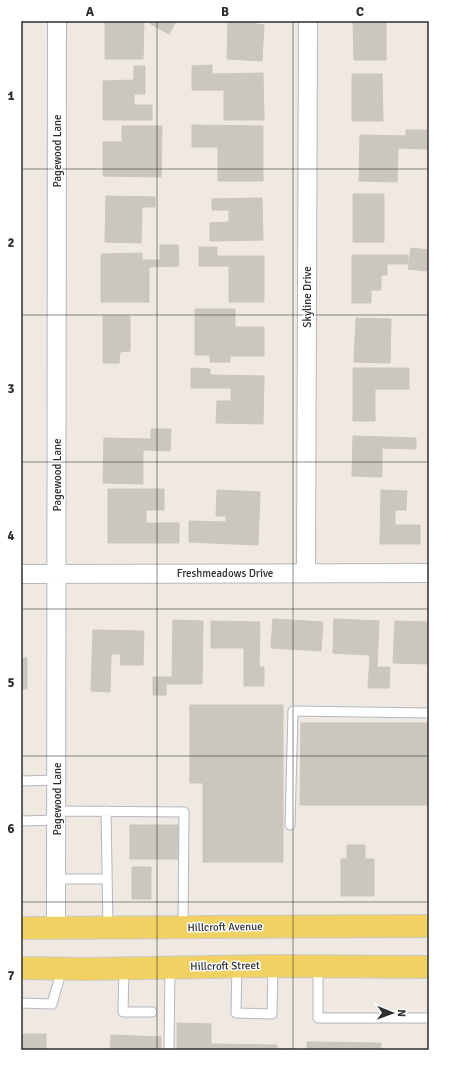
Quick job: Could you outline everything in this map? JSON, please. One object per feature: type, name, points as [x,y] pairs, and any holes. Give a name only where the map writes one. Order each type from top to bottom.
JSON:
[{"type":"main road","name":"Hillcroft Avenue","points":[[21,928],[429,926]]},
{"type":"main road","name":"Hillcroft Street","points":[[21,968],[62,969],[238,966],[429,967]]},
{"type":"street","name":"Pagewood Lane","points":[[56,929],[57,21]]},
{"type":"street","name":"Skyline Drive","points":[[306,573],[308,21]]},
{"type":"street","name":"Freshmeadows Drive","points":[[21,574],[429,573]]},
{"type":"lane","points":[[290,825],[293,711],[429,712]]},
{"type":"lane","points":[[21,781],[57,780]]},
{"type":"lane","points":[[106,811],[108,928]]},
{"type":"lane","points":[[21,821],[57,815],[106,811],[184,812],[183,928]]},
{"type":"lane","points":[[56,879],[107,879]]},
{"type":"lane","points":[[238,966],[236,1013],[272,1014],[273,966]]},
{"type":"lane","points":[[318,966],[318,1018],[429,1018]]},
{"type":"lane","points":[[169,1050],[170,967]]},
{"type":"lane","points":[[124,968],[122,1012],[152,1012]]},
{"type":"lane","points":[[21,1003],[52,1004],[62,969]]},
{"type":"building","points":[[105,21],[144,21],[143,59],[105,59]]},
{"type":"building","points":[[150,21],[176,21],[169,34],[149,23]]},
{"type":"building","points":[[228,21],[256,21],[256,24],[264,25],[262,61],[227,59]]},
{"type":"building","points":[[353,21],[386,21],[386,60],[354,60]]},
{"type":"building","points":[[212,65],[212,74],[263,73],[264,120],[224,120],[224,90],[192,90],[192,66]]},
{"type":"building","points":[[134,66],[145,66],[145,94],[134,94],[134,105],[152,105],[152,120],[103,120],[103,81],[134,80]]},
{"type":"building","points":[[352,74],[382,74],[383,121],[352,121]]},
{"type":"building","points":[[192,125],[263,126],[263,181],[218,181],[218,147],[192,147]]},
{"type":"building","points":[[122,126],[162,126],[161,177],[103,176],[103,142],[122,142]]},
{"type":"building","points":[[406,130],[427,130],[427,149],[398,148],[397,182],[359,181],[360,135],[406,136]]},
{"type":"building","points":[[353,194],[384,194],[384,242],[353,242]]},
{"type":"building","points":[[106,196],[155,197],[155,207],[142,207],[141,243],[105,242]]},
{"type":"building","points":[[262,198],[263,240],[210,241],[210,223],[229,222],[229,210],[212,210],[212,199]]},
{"type":"building","points":[[160,245],[178,245],[179,266],[149,267],[149,302],[101,302],[101,254],[142,253],[142,260],[160,260]]},
{"type":"building","points":[[199,247],[217,247],[217,256],[264,256],[264,302],[229,302],[229,266],[199,266]]},
{"type":"building","points":[[411,248],[429,250],[427,271],[408,269]]},
{"type":"building","points":[[352,255],[408,255],[408,264],[387,264],[387,275],[381,275],[381,290],[371,290],[371,303],[352,303]]},
{"type":"building","points":[[195,309],[235,309],[235,327],[264,327],[264,356],[230,356],[230,362],[210,362],[210,355],[195,355]]},
{"type":"building","points":[[103,316],[130,316],[130,351],[120,352],[119,363],[103,363]]},
{"type":"building","points":[[356,318],[391,319],[390,363],[354,362]]},
{"type":"building","points":[[191,368],[210,369],[210,375],[264,376],[263,424],[216,423],[217,401],[231,401],[231,388],[191,388]]},
{"type":"building","points":[[353,368],[409,368],[409,389],[375,389],[375,421],[353,421]]},
{"type":"building","points":[[151,429],[171,429],[170,451],[143,450],[143,484],[103,483],[104,438],[151,439]]},
{"type":"building","points":[[353,436],[416,438],[416,449],[382,448],[382,477],[352,476]]},
{"type":"building","points":[[108,489],[164,489],[164,510],[146,510],[146,523],[179,523],[179,543],[108,543]]},
{"type":"building","points":[[217,490],[260,492],[258,545],[189,542],[189,521],[226,522],[226,516],[216,516]]},
{"type":"building","points":[[381,490],[407,491],[406,510],[395,510],[395,525],[420,525],[420,544],[380,544]]},
{"type":"building","points":[[273,619],[323,622],[321,651],[271,648]]},
{"type":"building","points":[[334,619],[379,621],[377,667],[390,667],[389,688],[368,688],[370,655],[333,653]]},
{"type":"building","points":[[173,620],[203,621],[202,684],[166,684],[166,695],[153,695],[153,677],[172,677]]},
{"type":"building","points":[[211,621],[260,622],[259,667],[264,667],[264,686],[244,686],[244,648],[211,648]]},
{"type":"building","points":[[395,621],[429,622],[429,664],[393,663]]},
{"type":"building","points":[[93,630],[144,631],[143,665],[120,665],[121,654],[111,654],[110,692],[91,691]]},
{"type":"building","points":[[21,658],[27,658],[27,689],[21,689]]},
{"type":"building","points":[[190,705],[283,705],[283,862],[203,862],[203,783],[190,783]]},
{"type":"building","points":[[301,723],[429,723],[429,805],[300,805]]},
{"type":"building","points":[[130,825],[178,825],[178,859],[130,859]]},
{"type":"building","points":[[347,845],[365,845],[365,859],[374,859],[374,896],[341,896],[341,859],[347,859]]},
{"type":"building","points":[[132,867],[151,867],[151,899],[132,899]]},
{"type":"building","points":[[177,1023],[211,1024],[211,1044],[277,1045],[277,1049],[294,1050],[177,1050]]},
{"type":"building","points":[[21,1034],[46,1034],[46,1050],[21,1050]]},
{"type":"building","points":[[111,1035],[161,1037],[161,1050],[110,1050]]},
{"type":"building","points":[[307,1042],[381,1043],[381,1050],[307,1050]]}]
